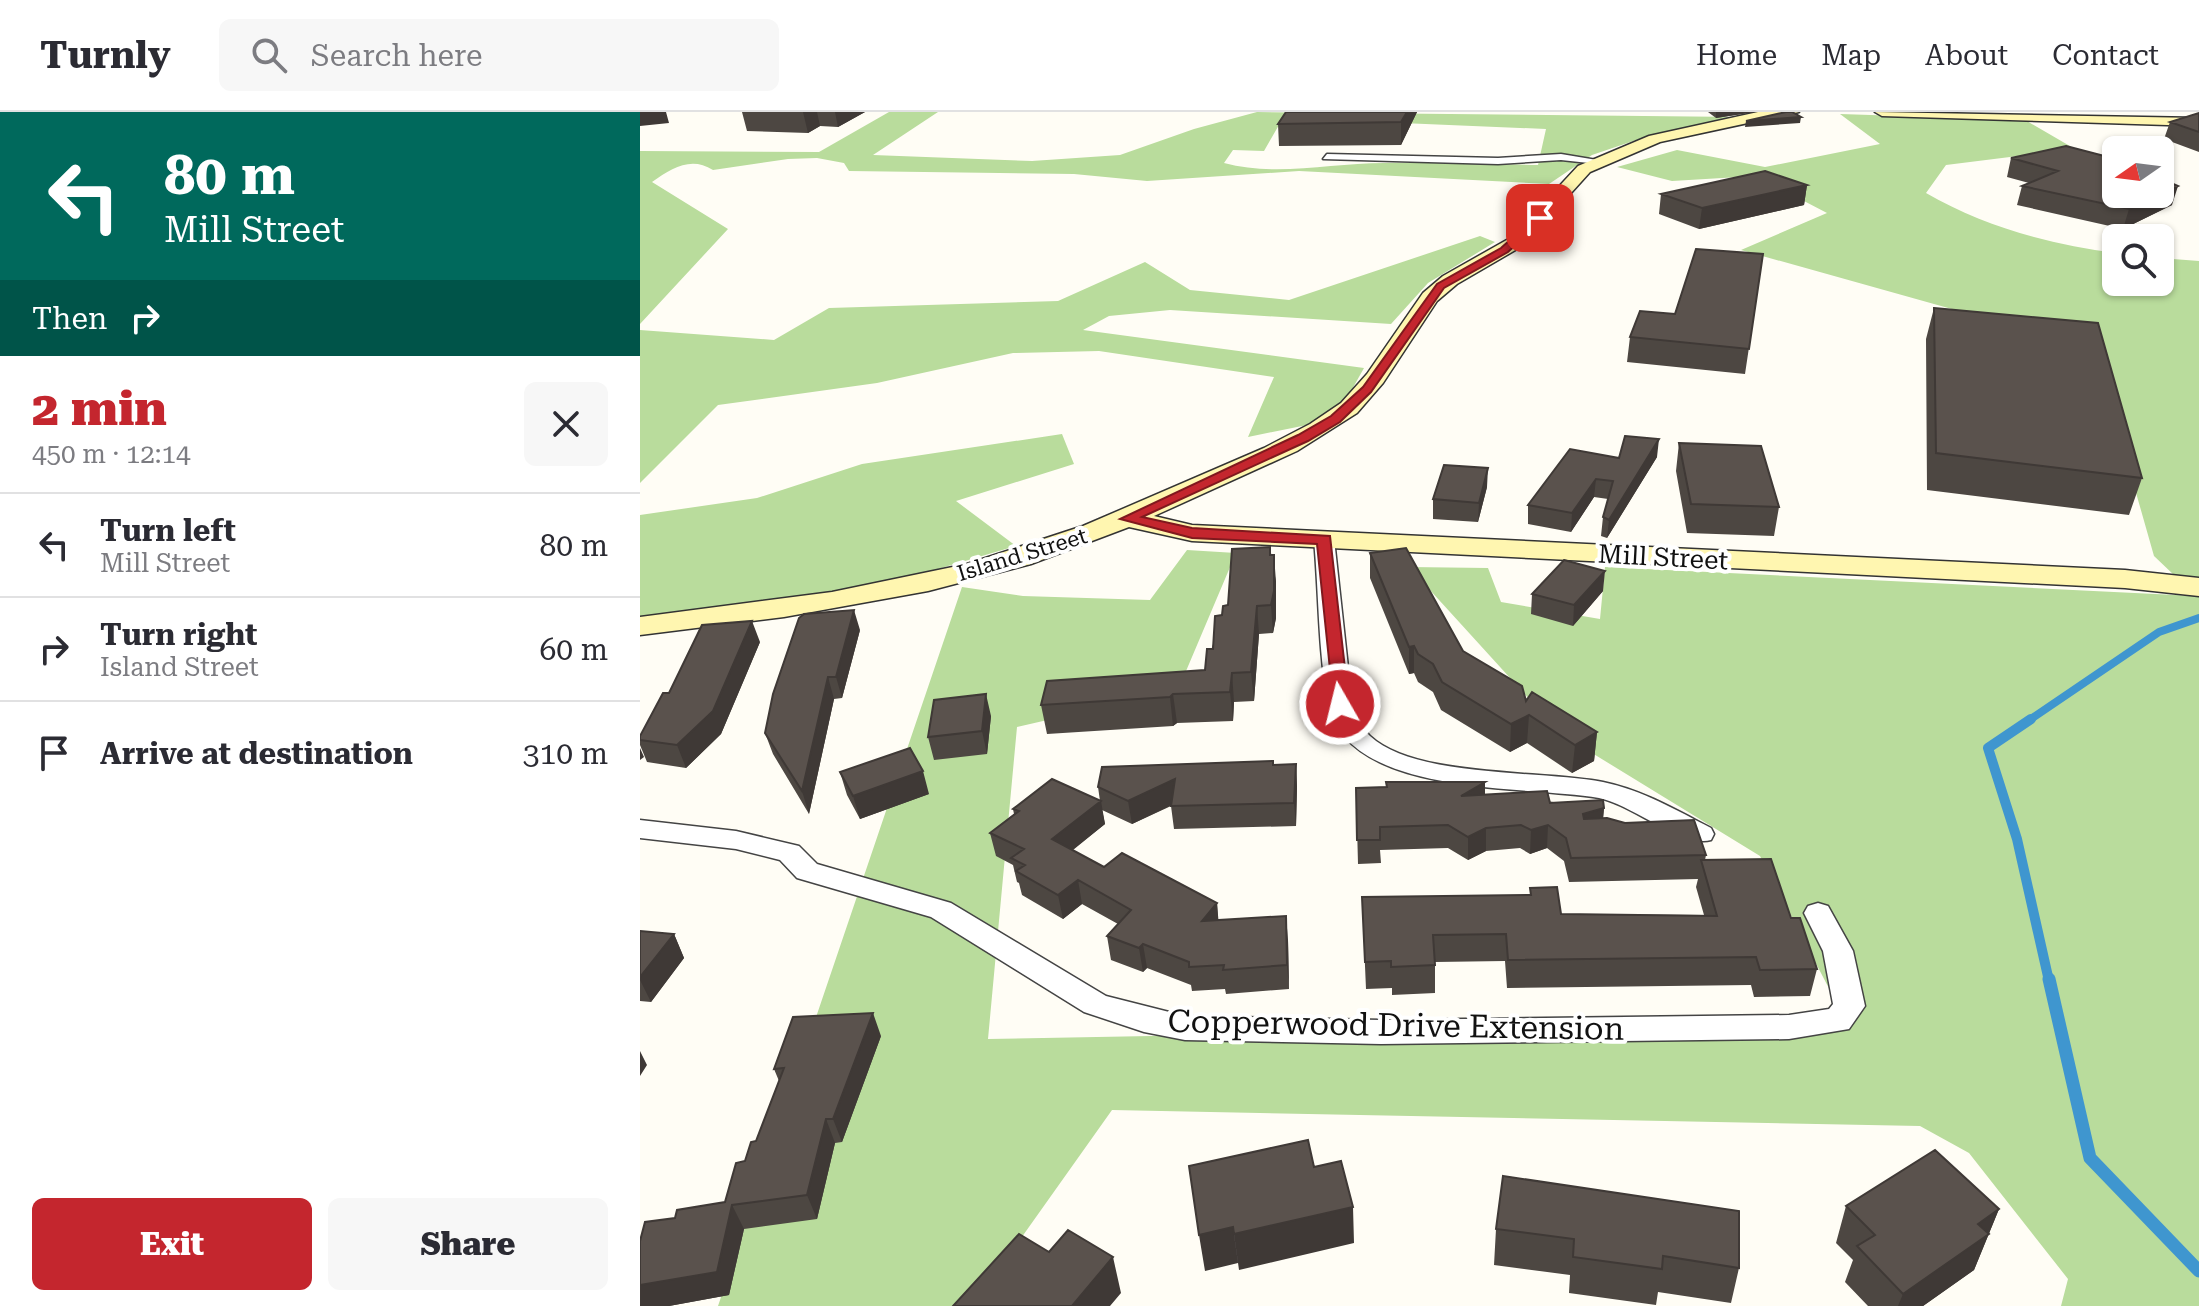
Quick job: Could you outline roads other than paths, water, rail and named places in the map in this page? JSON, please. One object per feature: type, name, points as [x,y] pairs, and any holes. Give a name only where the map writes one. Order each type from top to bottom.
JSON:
[{"type":"street","name":"Island Street","points":[[640,626],[928,582],[1020,558],[1128,519],[1303,438],[1336,419],[1367,390],[1441,286],[1526,235],[1566,185],[1598,161],[1682,134],[1792,112]]},
{"type":"street","points":[[1882,112],[2199,120]]},
{"type":"street","points":[[1327,157],[1498,161],[1567,157],[1598,161]]},
{"type":"street","name":"Mill Street","points":[[1128,519],[1192,533],[2125,579],[2199,587]]},
{"type":"street","points":[[1324,539],[1340,704],[1349,729],[1367,747],[1390,759],[1421,767],[1604,791],[1649,808],[1701,834]]},
{"type":"street","name":"Copperwood Drive Extension","points":[[640,829],[736,840],[789,853],[807,871],[941,910],[1095,1004],[1144,1020],[1185,1028],[1381,1032],[1789,1027],[1838,1020],[1849,1006],[1838,951],[1818,913]]},
{"type":"waterway","points":[[2028,721],[2159,632],[2199,618]]},
{"type":"waterway","points":[[2031,719],[1988,748],[2017,839],[2049,981]]},
{"type":"waterway","points":[[2049,979],[2090,1158],[2199,1271]]}]
